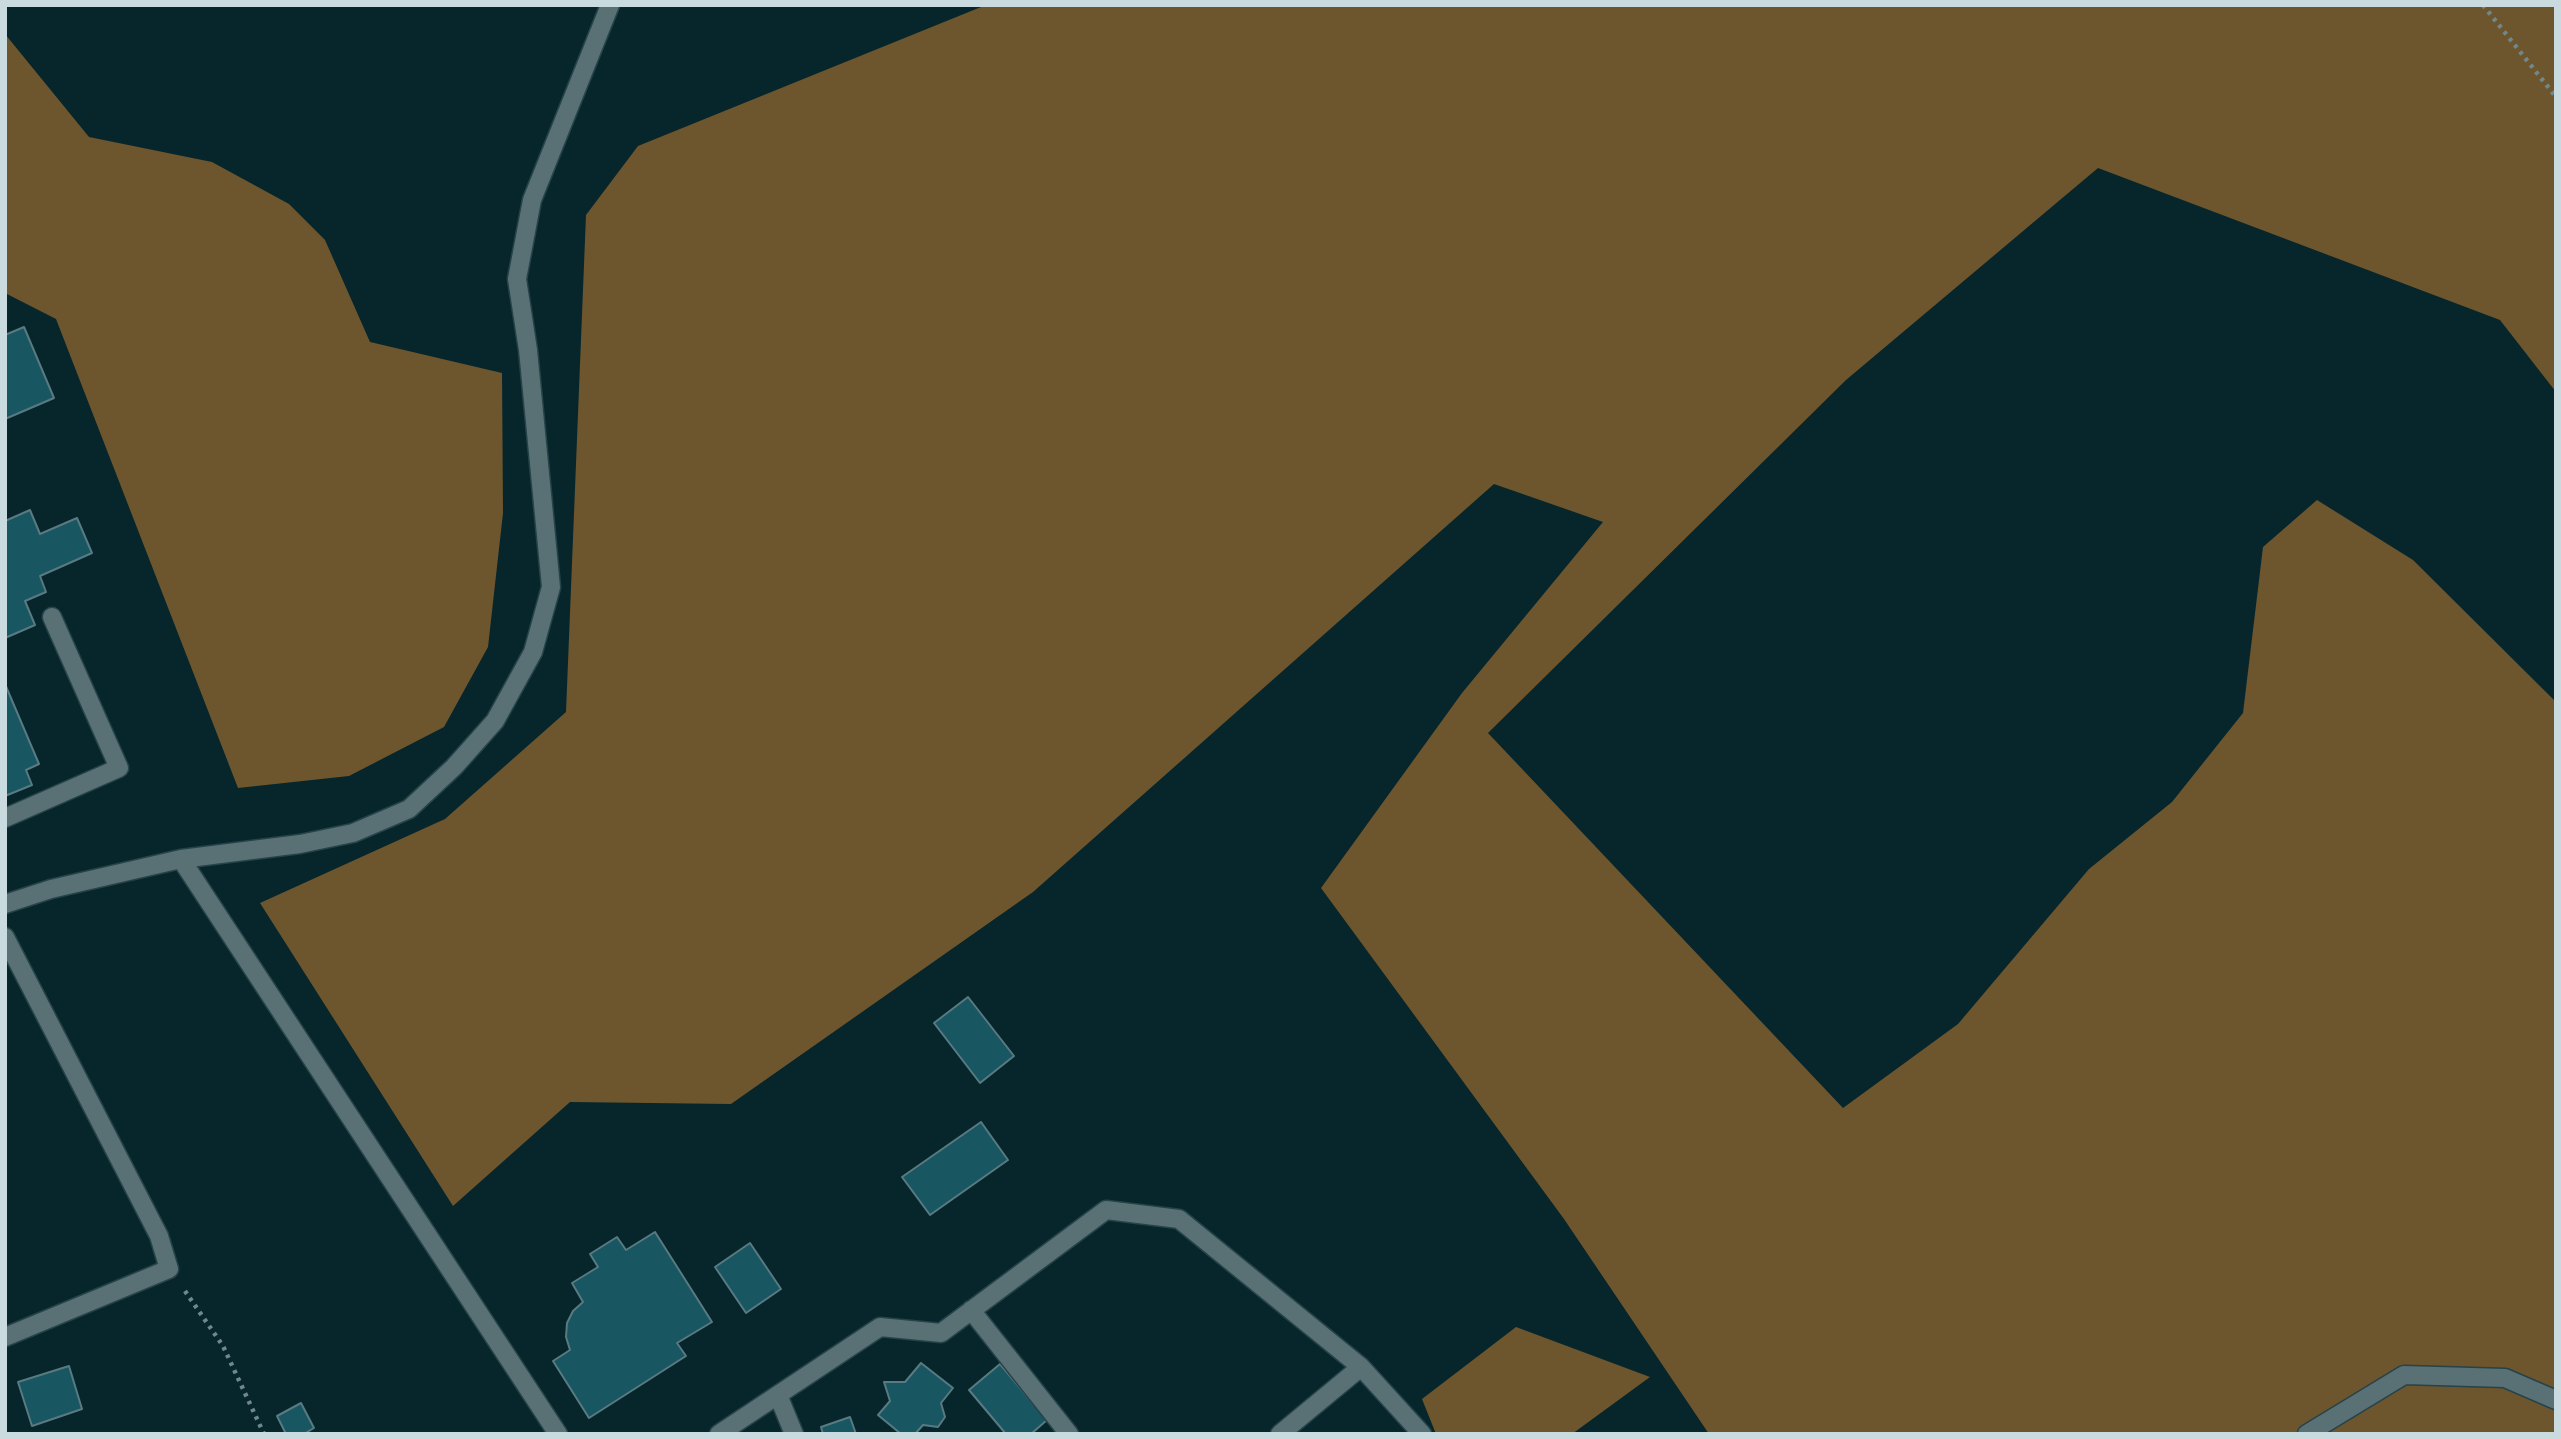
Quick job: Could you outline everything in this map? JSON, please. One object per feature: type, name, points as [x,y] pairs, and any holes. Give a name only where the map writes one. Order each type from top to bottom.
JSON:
[{"type":"street","points":[[5,904],[51,889],[181,859],[300,844],[353,833],[409,809],[454,767],[495,721],[533,652],[551,587],[528,350],[517,279],[532,200],[610,5]]},
{"type":"street","points":[[5,818],[119,768],[52,617]]},
{"type":"street","points":[[181,859],[558,1434]]},
{"type":"street","points":[[5,937],[159,1236],[169,1269],[5,1337]]},
{"type":"street","points":[[719,1434],[880,1327],[941,1333],[1106,1209],[1179,1219],[1362,1367],[1422,1434]]},
{"type":"street","points":[[971,1310],[1069,1434]]},
{"type":"street","points":[[1280,1434],[1362,1367]]},
{"type":"street","points":[[2307,1434],[2404,1375],[2505,1378],[2556,1400]]},
{"type":"street","points":[[778,1395],[794,1434]]},
{"type":"path","points":[[2483,5],[2556,97]]},
{"type":"path","points":[[169,1269],[223,1346],[264,1434]]},
{"type":"shaded area","points":[[986,5],[2556,5],[2556,392],[2500,320],[2098,168],[1846,380],[1488,733],[1843,1108],[1958,1024],[2089,869],[2172,802],[2243,713],[2263,547],[2317,500],[2413,560],[2556,702],[2556,1434],[1709,1434],[1564,1219],[1321,888],[1462,693],[1603,522],[1494,484],[1033,892],[731,1104],[570,1102],[453,1206],[260,903],[445,819],[566,712],[586,215],[638,146]]},
{"type":"shaded area","points":[[5,34],[89,137],[212,162],[289,204],[325,240],[370,342],[502,373],[503,513],[488,647],[444,727],[349,776],[238,788],[56,319],[5,293]]},
{"type":"shaded area","points":[[1516,1327],[1650,1377],[1572,1434],[1436,1434],[1422,1399]]},
{"type":"building","points":[[24,327],[54,398],[5,419],[5,335]]},
{"type":"building","points":[[30,510],[40,534],[77,518],[92,553],[40,576],[46,592],[25,601],[35,625],[5,638],[5,521]]},
{"type":"building","points":[[5,684],[39,764],[26,770],[32,785],[5,796]]},
{"type":"building","points":[[968,997],[1014,1056],[980,1083],[934,1023]]},
{"type":"building","points":[[981,1122],[1008,1160],[930,1215],[902,1177]]},
{"type":"building","points":[[655,1232],[712,1322],[677,1343],[686,1356],[589,1418],[553,1361],[570,1350],[566,1337],[567,1323],[573,1311],[583,1302],[572,1283],[598,1267],[590,1254],[617,1237],[626,1250]]},
{"type":"building","points":[[750,1243],[781,1289],[746,1313],[715,1267]]},
{"type":"building","points":[[921,1363],[953,1388],[941,1403],[945,1417],[938,1427],[923,1425],[915,1434],[901,1434],[878,1415],[890,1401],[884,1382],[905,1382]]},
{"type":"building","points":[[1000,1364],[1047,1420],[1031,1434],[1006,1434],[969,1390]]},
{"type":"building","points":[[69,1366],[82,1409],[32,1426],[18,1382]]},
{"type":"building","points":[[301,1403],[314,1428],[304,1434],[286,1434],[277,1416]]},
{"type":"building","points":[[850,1417],[856,1434],[823,1434],[821,1427]]}]
